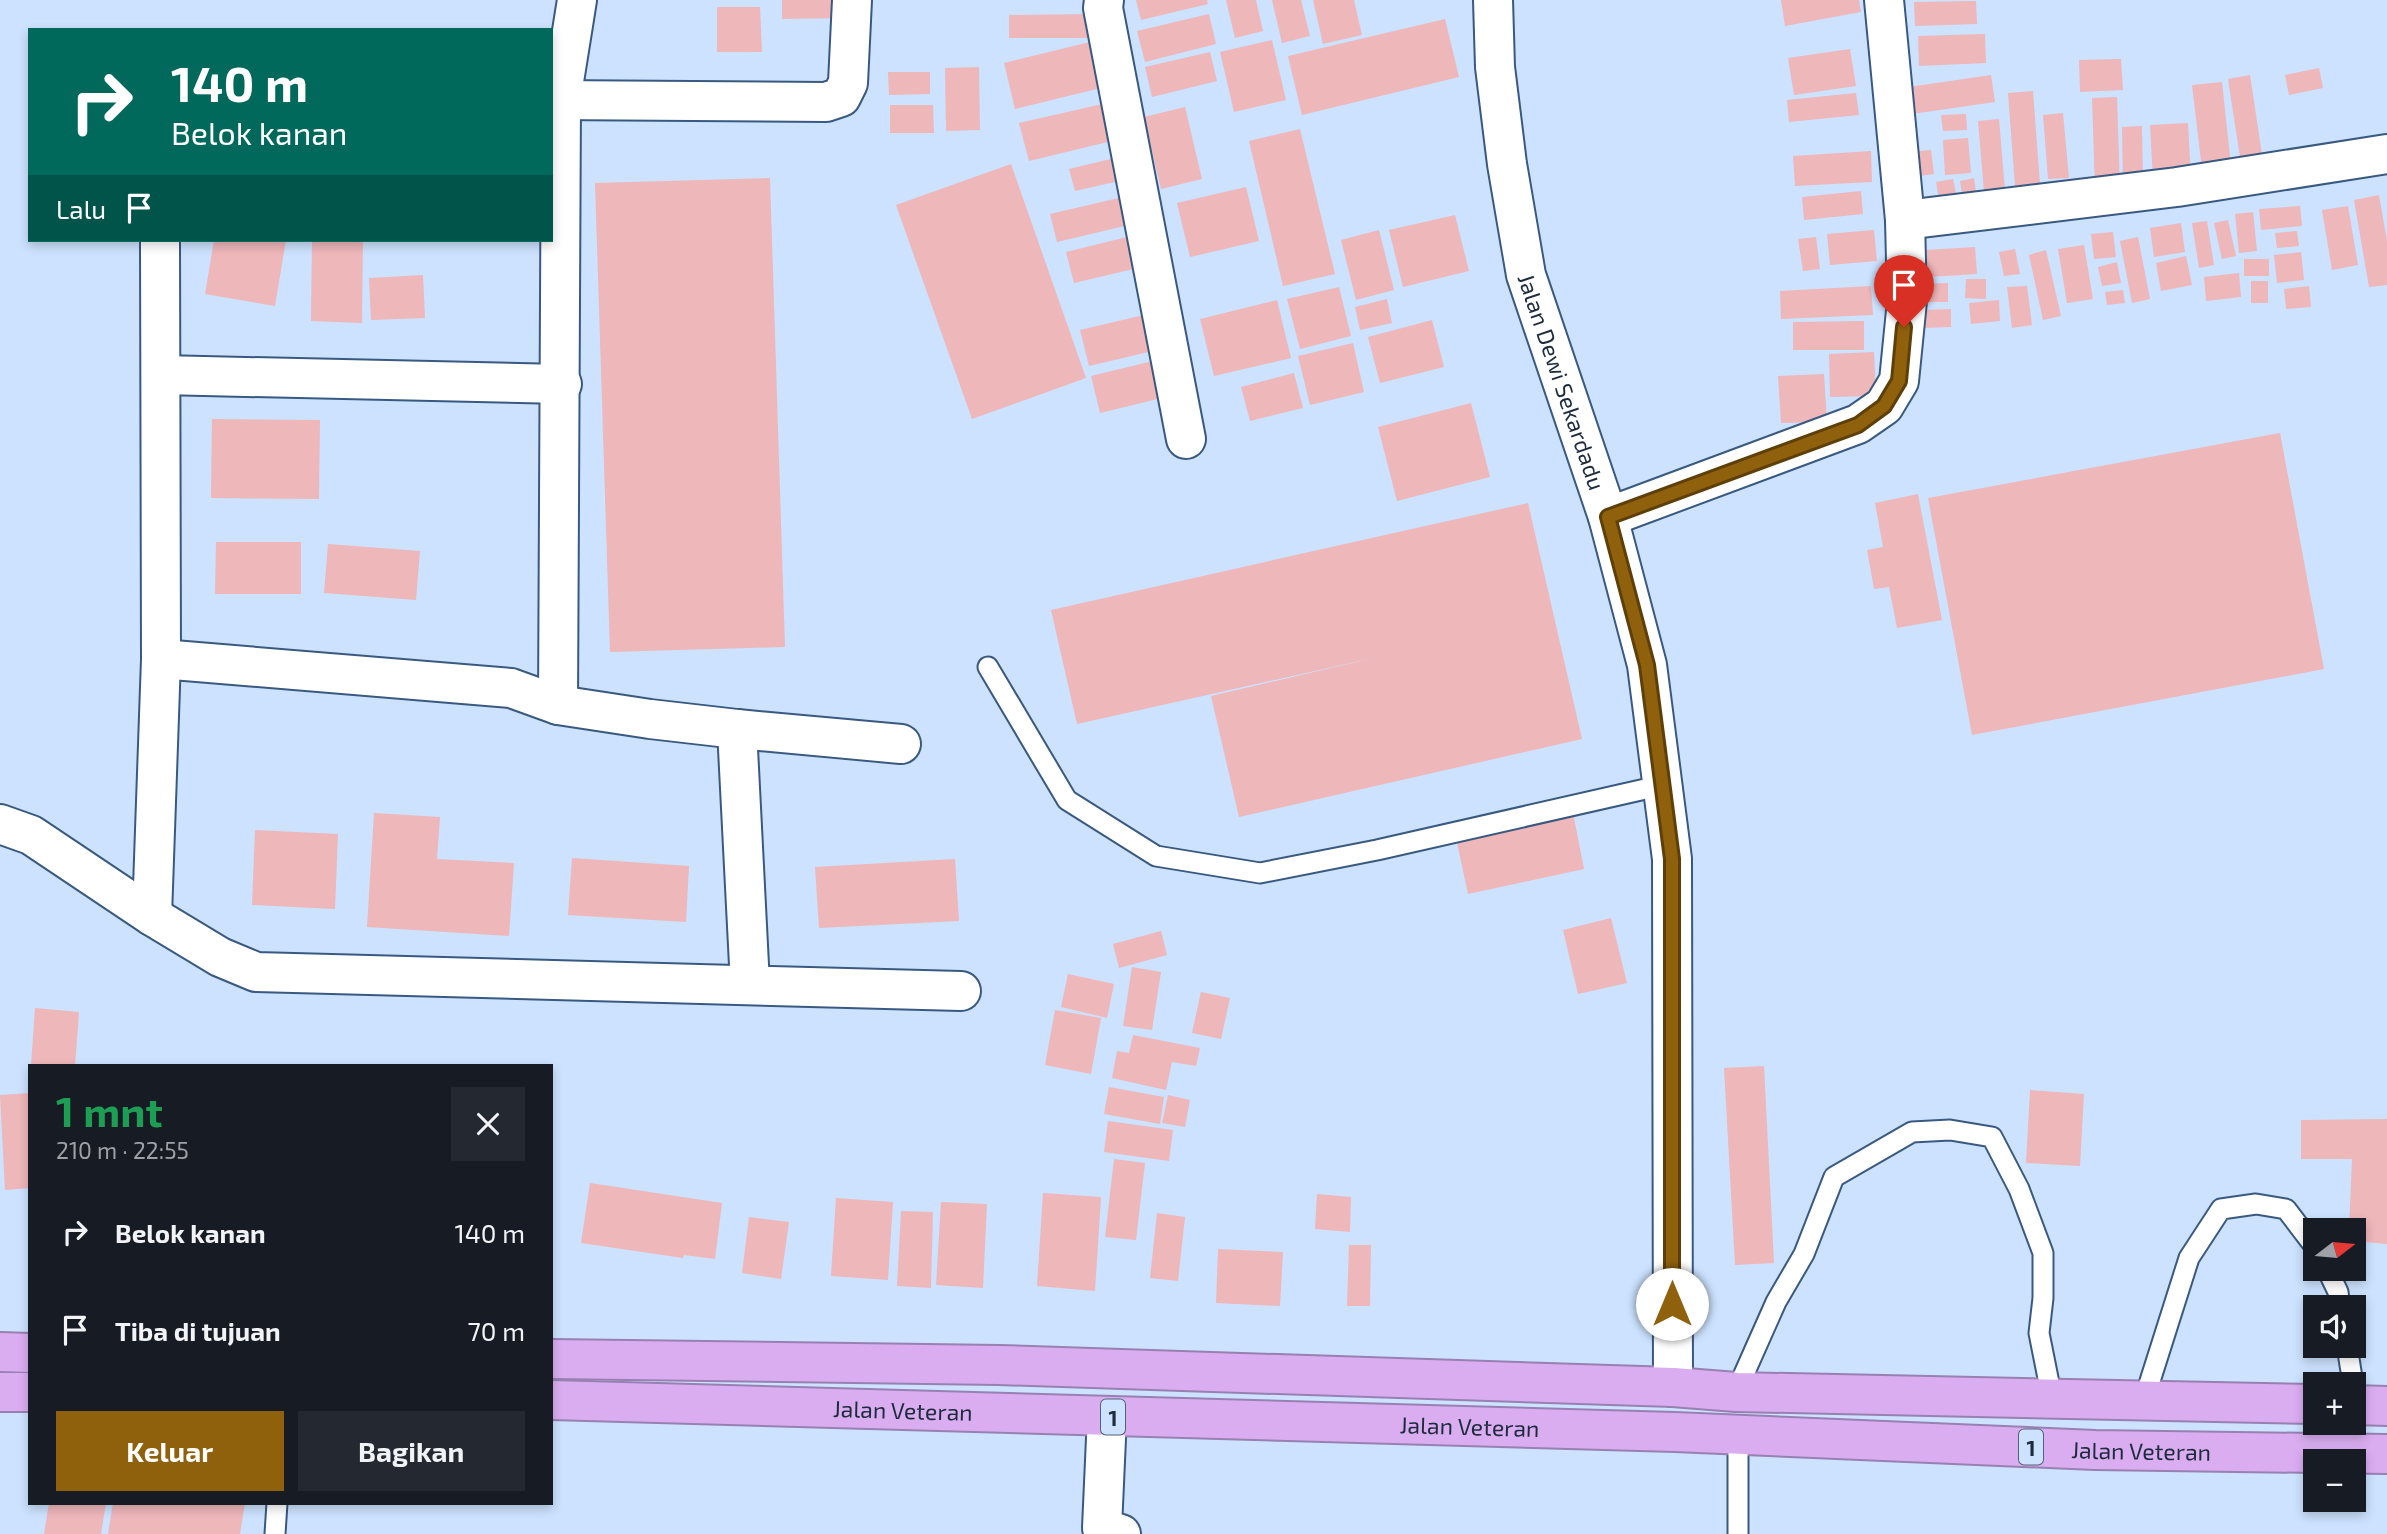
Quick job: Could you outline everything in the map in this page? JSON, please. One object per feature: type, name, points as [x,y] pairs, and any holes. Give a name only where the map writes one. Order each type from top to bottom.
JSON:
[{"type":"highway","points":[[0,1352],[28,1353]]},
{"type":"highway","name":"Jalan Veteran","points":[[553,1359],[999,1365],[1673,1387],[1737,1392],[2303,1404]]},
{"type":"highway","points":[[0,1392],[28,1392]]},
{"type":"highway","name":"Jalan Veteran","points":[[553,1400],[1738,1435],[2095,1450],[2387,1454]]},
{"type":"street","points":[[558,705],[562,384],[556,100],[577,0]]},
{"type":"street","points":[[556,100],[827,102],[841,97],[848,83],[852,0]]},
{"type":"street","points":[[1104,0],[1103,8],[1186,439]]},
{"type":"street","name":"Jalan Dewi Sekardadu","points":[[1493,0],[1497,81],[1507,164],[1526,275],[1608,517],[1647,665],[1663,785],[1672,859],[1673,1387]]},
{"type":"street","points":[[1608,517],[1858,425],[1884,406],[1899,381],[1907,301],[1905,219],[1884,0]]},
{"type":"street","points":[[1905,219],[2177,187],[2387,155]]},
{"type":"street","points":[[152,916],[162,660],[160,242]]},
{"type":"street","points":[[160,375],[562,384]]},
{"type":"street","points":[[162,660],[511,688],[558,705],[737,729],[901,744]]},
{"type":"street","points":[[737,729],[750,985]]},
{"type":"street","points":[[0,824],[31,835],[152,916],[220,957],[256,972],[961,990]]},
{"type":"street","points":[[1107,1416],[1108,1532]]},
{"type":"lane","points":[[988,667],[1067,800],[1156,856],[1260,873],[1377,850],[1663,785]]},
{"type":"lane","points":[[1737,1392],[1776,1303],[1804,1254],[1834,1177],[1912,1132],[1950,1130],[1992,1136],[2019,1189],[2043,1253],[2043,1298],[2039,1333],[2052,1398]]},
{"type":"lane","points":[[2144,1400],[2189,1258],[2221,1209],[2256,1204],[2286,1209],[2303,1231]]},
{"type":"lane","points":[[1738,1435],[1738,1534]]},
{"type":"lane","points":[[275,1534],[277,1505]]},
{"type":"building","points":[[782,0],[848,0],[848,18],[782,19]]},
{"type":"building","points":[[1136,0],[1207,0],[1208,4],[1141,20]]},
{"type":"building","points":[[1226,0],[1256,0],[1263,31],[1235,38]]},
{"type":"building","points":[[1272,0],[1301,0],[1310,36],[1282,43]]},
{"type":"building","points":[[1313,0],[1354,0],[1362,35],[1323,44]]},
{"type":"building","points":[[1781,0],[1859,0],[1861,12],[1785,26]]},
{"type":"building","points":[[1976,1],[1977,24],[1915,26],[1914,2]]},
{"type":"building","points":[[717,7],[760,7],[762,52],[717,52]]},
{"type":"building","points":[[1092,14],[1092,38],[1009,38],[1009,15]]},
{"type":"building","points":[[1209,14],[1216,44],[1145,62],[1137,31]]},
{"type":"building","points":[[1445,19],[1459,77],[1302,115],[1288,56]]},
{"type":"building","points":[[1985,34],[1986,63],[1919,66],[1918,36]]},
{"type":"building","points":[[1098,40],[1109,86],[1015,109],[1004,63]]},
{"type":"building","points":[[1272,40],[1286,100],[1234,112],[1220,52]]},
{"type":"building","points":[[1850,49],[1856,86],[1794,95],[1788,58]]},
{"type":"building","points":[[1210,52],[1217,81],[1152,97],[1145,67]]},
{"type":"building","points":[[2121,59],[2123,90],[2080,92],[2079,60]]},
{"type":"building","points":[[979,67],[980,130],[946,131],[945,68]]},
{"type":"building","points":[[2319,68],[2323,88],[2289,95],[2285,75]]},
{"type":"building","points":[[888,72],[930,72],[930,94],[889,95]]},
{"type":"building","points":[[1991,75],[1995,102],[1912,114],[1909,87]]},
{"type":"building","points":[[2250,75],[2263,161],[2241,164],[2228,79]]},
{"type":"building","points":[[2222,82],[2232,175],[2203,178],[2192,85]]},
{"type":"building","points":[[2033,91],[2040,184],[2015,186],[2008,93]]},
{"type":"building","points":[[1856,93],[1859,115],[1789,122],[1787,100]]},
{"type":"building","points":[[2117,97],[2120,188],[2095,189],[2092,98]]},
{"type":"building","points":[[1111,102],[1120,139],[1029,161],[1019,123]]},
{"type":"building","points":[[890,105],[933,105],[934,133],[890,133]]},
{"type":"building","points":[[1185,107],[1202,179],[1161,189],[1144,117]]},
{"type":"building","points":[[2063,113],[2069,178],[2048,179],[2043,115]]},
{"type":"building","points":[[1966,114],[1967,130],[1943,131],[1941,115]]},
{"type":"building","points":[[1999,119],[2006,202],[1985,204],[1978,121]]},
{"type":"building","points":[[2188,123],[2191,178],[2153,180],[2150,125]]},
{"type":"building","points":[[2142,126],[2143,185],[2123,185],[2122,127]]},
{"type":"building","points":[[1300,129],[1335,274],[1283,286],[1249,141]]},
{"type":"building","points":[[1968,138],[1971,173],[1945,175],[1943,140]]},
{"type":"building","points":[[1931,150],[1934,174],[1912,177],[1909,152]]},
{"type":"building","points":[[1871,151],[1872,182],[1795,186],[1793,156]]},
{"type":"building","points":[[1123,156],[1128,179],[1075,191],[1069,169]]},
{"type":"building","points":[[1011,164],[1086,378],[972,419],[896,205]]},
{"type":"building","points":[[770,178],[785,647],[610,652],[595,183]]},
{"type":"building","points":[[1974,178],[1978,205],[1964,207],[1960,181]]},
{"type":"building","points":[[1953,179],[1959,207],[1941,210],[1936,182]]},
{"type":"building","points":[[1246,187],[1259,241],[1190,257],[1177,203]]},
{"type":"building","points":[[1861,191],[1863,214],[1804,220],[1802,197]]},
{"type":"building","points":[[2379,195],[2387,241],[2387,285],[2369,287],[2354,200]]},
{"type":"building","points":[[1127,196],[1133,224],[1057,242],[1050,214]]},
{"type":"building","points":[[2300,206],[2302,226],[2261,230],[2259,209]]},
{"type":"building","points":[[2348,206],[2358,265],[2332,270],[2322,210]]},
{"type":"building","points":[[2253,212],[2257,251],[2239,253],[2235,214]]},
{"type":"building","points":[[1455,215],[1469,271],[1403,287],[1389,230]]},
{"type":"building","points":[[2228,220],[2236,256],[2222,259],[2214,223]]},
{"type":"building","points":[[2207,221],[2214,265],[2199,268],[2192,223]]},
{"type":"building","points":[[2181,223],[2185,252],[2154,257],[2150,228]]},
{"type":"building","points":[[1379,230],[1394,290],[1356,300],[1341,240]]},
{"type":"building","points":[[1874,230],[1877,261],[1830,265],[1827,234]]},
{"type":"building","points":[[2297,231],[2299,246],[2277,248],[2275,233]]},
{"type":"building","points":[[2113,232],[2116,257],[2094,259],[2091,234]]},
{"type":"building","points":[[1135,235],[1142,267],[1074,283],[1066,252]]},
{"type":"building","points":[[1816,237],[1820,269],[1803,271],[1798,239]]},
{"type":"building","points":[[2138,237],[2150,299],[2132,303],[2120,241]]},
{"type":"building","points":[[214,242],[286,242],[275,306],[205,294]]},
{"type":"building","points":[[312,242],[363,242],[362,323],[311,321]]},
{"type":"building","points":[[2084,245],[2093,299],[2067,303],[2058,249]]},
{"type":"building","points":[[1975,247],[1977,274],[1928,277],[1926,250]]},
{"type":"building","points":[[2015,249],[2020,274],[2004,276],[1999,252]]},
{"type":"building","points":[[2046,250],[2061,316],[2043,320],[2029,255]]},
{"type":"building","points":[[2301,252],[2304,280],[2277,283],[2274,255]]},
{"type":"building","points":[[2186,256],[2192,285],[2161,291],[2156,263]]},
{"type":"building","points":[[2244,259],[2269,259],[2269,276],[2244,276]]},
{"type":"building","points":[[2117,262],[2121,283],[2102,286],[2098,267]]},
{"type":"building","points":[[2239,273],[2241,297],[2206,301],[2204,277]]},
{"type":"building","points":[[423,275],[425,318],[371,320],[369,278]]},
{"type":"building","points":[[1966,279],[1986,279],[1986,299],[1965,298]]},
{"type":"building","points":[[2251,281],[2268,281],[2268,303],[2251,303]]},
{"type":"building","points":[[1948,283],[1948,302],[1921,302],[1920,284]]},
{"type":"building","points":[[1871,286],[1873,315],[1781,319],[1780,291]]},
{"type":"building","points":[[2027,286],[2032,325],[2012,328],[2007,287]]},
{"type":"building","points":[[2309,286],[2311,307],[2286,309],[2284,289]]},
{"type":"building","points":[[1339,287],[1351,336],[1300,349],[1287,299]]},
{"type":"building","points":[[2123,290],[2125,303],[2107,305],[2105,292]]},
{"type":"building","points":[[1387,299],[1392,323],[1360,330],[1355,307]]},
{"type":"building","points":[[1277,300],[1291,358],[1214,376],[1200,319]]},
{"type":"building","points":[[1999,300],[2000,321],[1971,324],[1969,303]]},
{"type":"building","points":[[1951,309],[1951,327],[1922,328],[1922,310]]},
{"type":"building","points":[[1148,314],[1157,350],[1089,366],[1080,330]]},
{"type":"building","points":[[1432,320],[1444,367],[1380,383],[1368,337]]},
{"type":"building","points":[[1864,321],[1864,350],[1793,350],[1793,322]]},
{"type":"building","points":[[1353,343],[1364,392],[1310,405],[1298,356]]},
{"type":"building","points":[[1874,352],[1876,396],[1830,397],[1829,354]]},
{"type":"building","points":[[1161,359],[1170,396],[1100,413],[1091,376]]},
{"type":"building","points":[[1294,373],[1303,408],[1250,421],[1241,387]]},
{"type":"building","points":[[1824,374],[1827,422],[1781,423],[1778,376]]},
{"type":"building","points":[[1471,403],[1490,477],[1397,501],[1378,427]]},
{"type":"building","points":[[212,419],[320,420],[319,499],[211,498]]},
{"type":"building","points":[[2280,433],[2324,669],[1972,735],[1928,498]]},
{"type":"building","points":[[1918,494],[1942,620],[1897,628],[1889,587],[1874,589],[1867,550],[1883,547],[1875,503]]},
{"type":"building","points":[[1528,503],[1582,739],[1239,817],[1211,696],[1378,657],[1077,724],[1051,610]]},
{"type":"building","points":[[216,542],[301,542],[301,594],[215,594]]},
{"type":"building","points":[[328,544],[420,551],[416,600],[324,593]]},
{"type":"building","points":[[374,813],[440,817],[437,859],[514,863],[509,936],[367,927]]},
{"type":"building","points":[[1573,813],[1584,869],[1468,894],[1456,838]]},
{"type":"building","points":[[255,830],[338,834],[335,909],[252,905]]},
{"type":"building","points":[[572,858],[689,866],[686,922],[568,915]]},
{"type":"building","points":[[955,859],[959,921],[819,928],[815,867]]},
{"type":"building","points":[[1611,918],[1627,983],[1578,994],[1563,930]]},
{"type":"building","points":[[1161,931],[1167,955],[1119,968],[1113,944]]},
{"type":"building","points":[[1132,967],[1161,972],[1152,1030],[1123,1026]]},
{"type":"building","points":[[1068,974],[1114,984],[1107,1018],[1061,1007]]},
{"type":"building","points":[[1201,992],[1230,998],[1221,1039],[1192,1033]]},
{"type":"building","points":[[35,1008],[79,1012],[75,1064],[31,1064]]},
{"type":"building","points":[[1055,1010],[1101,1018],[1091,1074],[1045,1065]]},
{"type":"building","points":[[1133,1035],[1200,1048],[1196,1066],[1172,1062],[1166,1090],[1112,1078],[1117,1051],[1129,1053]]},
{"type":"building","points":[[1764,1066],[1774,1263],[1735,1265],[1724,1068]]},
{"type":"building","points":[[1109,1087],[1164,1097],[1160,1124],[1104,1114]]},
{"type":"building","points":[[2030,1090],[2084,1094],[2080,1166],[2026,1163]]},
{"type":"building","points":[[28,1093],[28,1188],[5,1190],[0,1095]]},
{"type":"building","points":[[1168,1095],[1190,1100],[1185,1127],[1162,1123]]},
{"type":"building","points":[[2387,1119],[2387,1244],[2366,1242],[2366,1218],[2350,1218],[2352,1159],[2301,1159],[2301,1120]]},
{"type":"building","points":[[1108,1121],[1173,1130],[1169,1161],[1104,1152]]},
{"type":"building","points":[[1114,1159],[1145,1163],[1136,1240],[1105,1237]]},
{"type":"building","points":[[590,1183],[722,1203],[715,1259],[684,1255],[683,1258],[581,1243]]},
{"type":"building","points":[[1043,1193],[1101,1197],[1095,1291],[1037,1286]]},
{"type":"building","points":[[1317,1194],[1351,1197],[1350,1232],[1315,1229]]},
{"type":"building","points":[[836,1198],[893,1202],[888,1280],[831,1276]]},
{"type":"building","points":[[941,1202],[987,1204],[983,1288],[936,1285]]},
{"type":"building","points":[[901,1211],[933,1212],[931,1288],[897,1286]]},
{"type":"building","points":[[1157,1213],[1185,1217],[1178,1281],[1150,1278]]},
{"type":"building","points":[[749,1217],[789,1222],[781,1279],[742,1273]]},
{"type":"building","points":[[1349,1245],[1371,1245],[1370,1306],[1347,1306]]},
{"type":"building","points":[[1218,1249],[1283,1252],[1280,1306],[1216,1303]]},
{"type":"building","points":[[49,1505],[106,1505],[101,1534],[44,1534]]},
{"type":"building","points":[[113,1505],[245,1505],[240,1534],[108,1534]]},
{"type":"route","points":[[1672,1304],[1672,859],[1647,665],[1608,517],[1858,425],[1884,406],[1899,381],[1904,327]]}]
